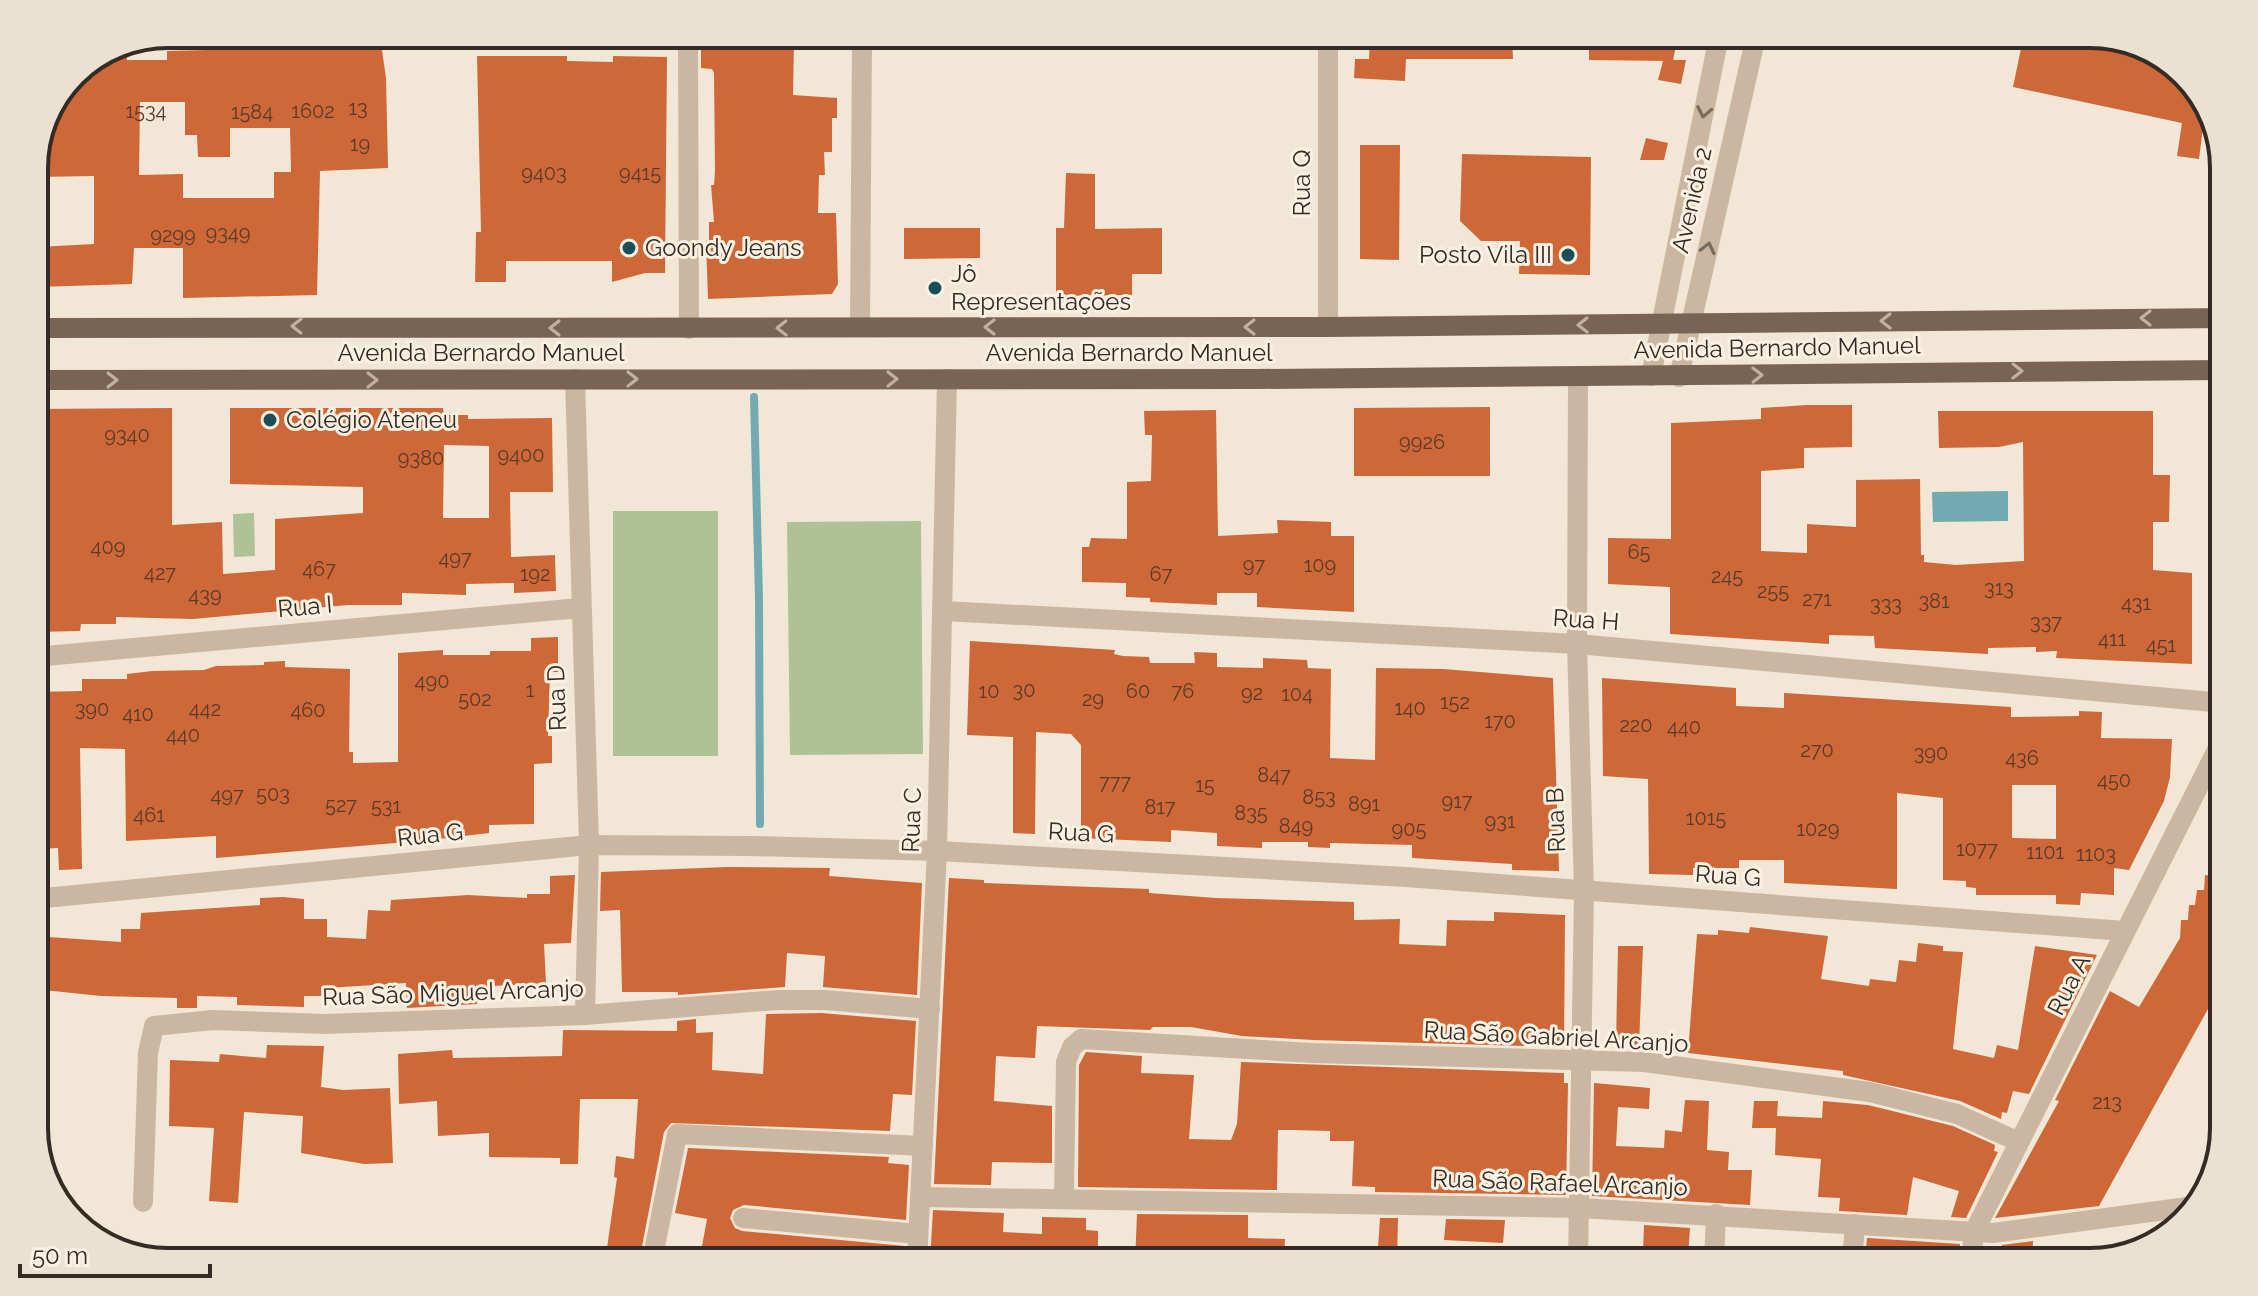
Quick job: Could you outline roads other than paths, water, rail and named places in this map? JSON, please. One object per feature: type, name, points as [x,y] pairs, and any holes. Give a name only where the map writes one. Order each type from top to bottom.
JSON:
[{"type":"main road","name":"Avenida Bernardo Manuel","points":[[48,328],[1328,327],[2210,318]]},
{"type":"main road","name":"Avenida Bernardo Manuel","points":[[48,380],[1679,377],[2210,370]]},
{"type":"street","points":[[688,48],[689,329]]},
{"type":"street","points":[[860,327],[862,48]]},
{"type":"street","name":"Rua Q","points":[[1328,48],[1328,327]]},
{"type":"street","name":"Avenida 2","points":[[1651,376],[1717,48]]},
{"type":"street","name":"Avenida 2","points":[[1679,377],[1753,48]]},
{"type":"street","name":"Rua B","points":[[1578,377],[1577,644],[1584,892],[1579,1248]]},
{"type":"street","name":"Rua D","points":[[575,379],[589,845],[585,1015]]},
{"type":"street","name":"Rua C","points":[[918,1248],[937,851],[947,379]]},
{"type":"street","name":"Rua I","points":[[48,656],[580,608]]},
{"type":"street","name":"Rua H","points":[[943,611],[1577,644],[2210,702]]},
{"type":"street","name":"Rua A","points":[[1972,1248],[1974,1232],[2210,764]]},
{"type":"street","name":"Rua G","points":[[48,898],[589,845],[937,851],[1406,877],[2125,931]]},
{"type":"street","name":"Rua São Miguel Arcanjo","points":[[143,1202],[148,1053],[154,1026],[213,1020],[325,1024],[585,1015],[778,1000],[930,1009]]},
{"type":"street","name":"Rua São Gabriel Arcanjo","points":[[1064,1199],[1066,1062],[1072,1047],[1081,1039],[1312,1053],[1644,1062],[1870,1092],[1957,1114],[2019,1142]]},
{"type":"street","points":[[655,1248],[677,1134],[923,1146]]},
{"type":"street","name":"Rua São Rafael Arcanjo","points":[[920,1197],[1580,1208],[1993,1233],[2179,1208]]},
{"type":"street","points":[[1715,1248],[1716,1214]]},
{"type":"street","points":[[743,1218],[918,1234]]},
{"type":"street","points":[[1853,1248],[1855,1224]]},
{"type":"water","points":[[2008,491],[2008,521],[1933,522],[1932,492]]},
{"type":"waterway","points":[[754,397],[760,824]]},
{"type":"place","name":"Goondy Jeans","points":[[629,248]]},
{"type":"place","name":"Posto Vila III","points":[[1568,255]]},
{"type":"place","name":"Jô Representações","points":[[935,288]]},
{"type":"place","name":"Colégio Ateneu","points":[[270,420]]}]
